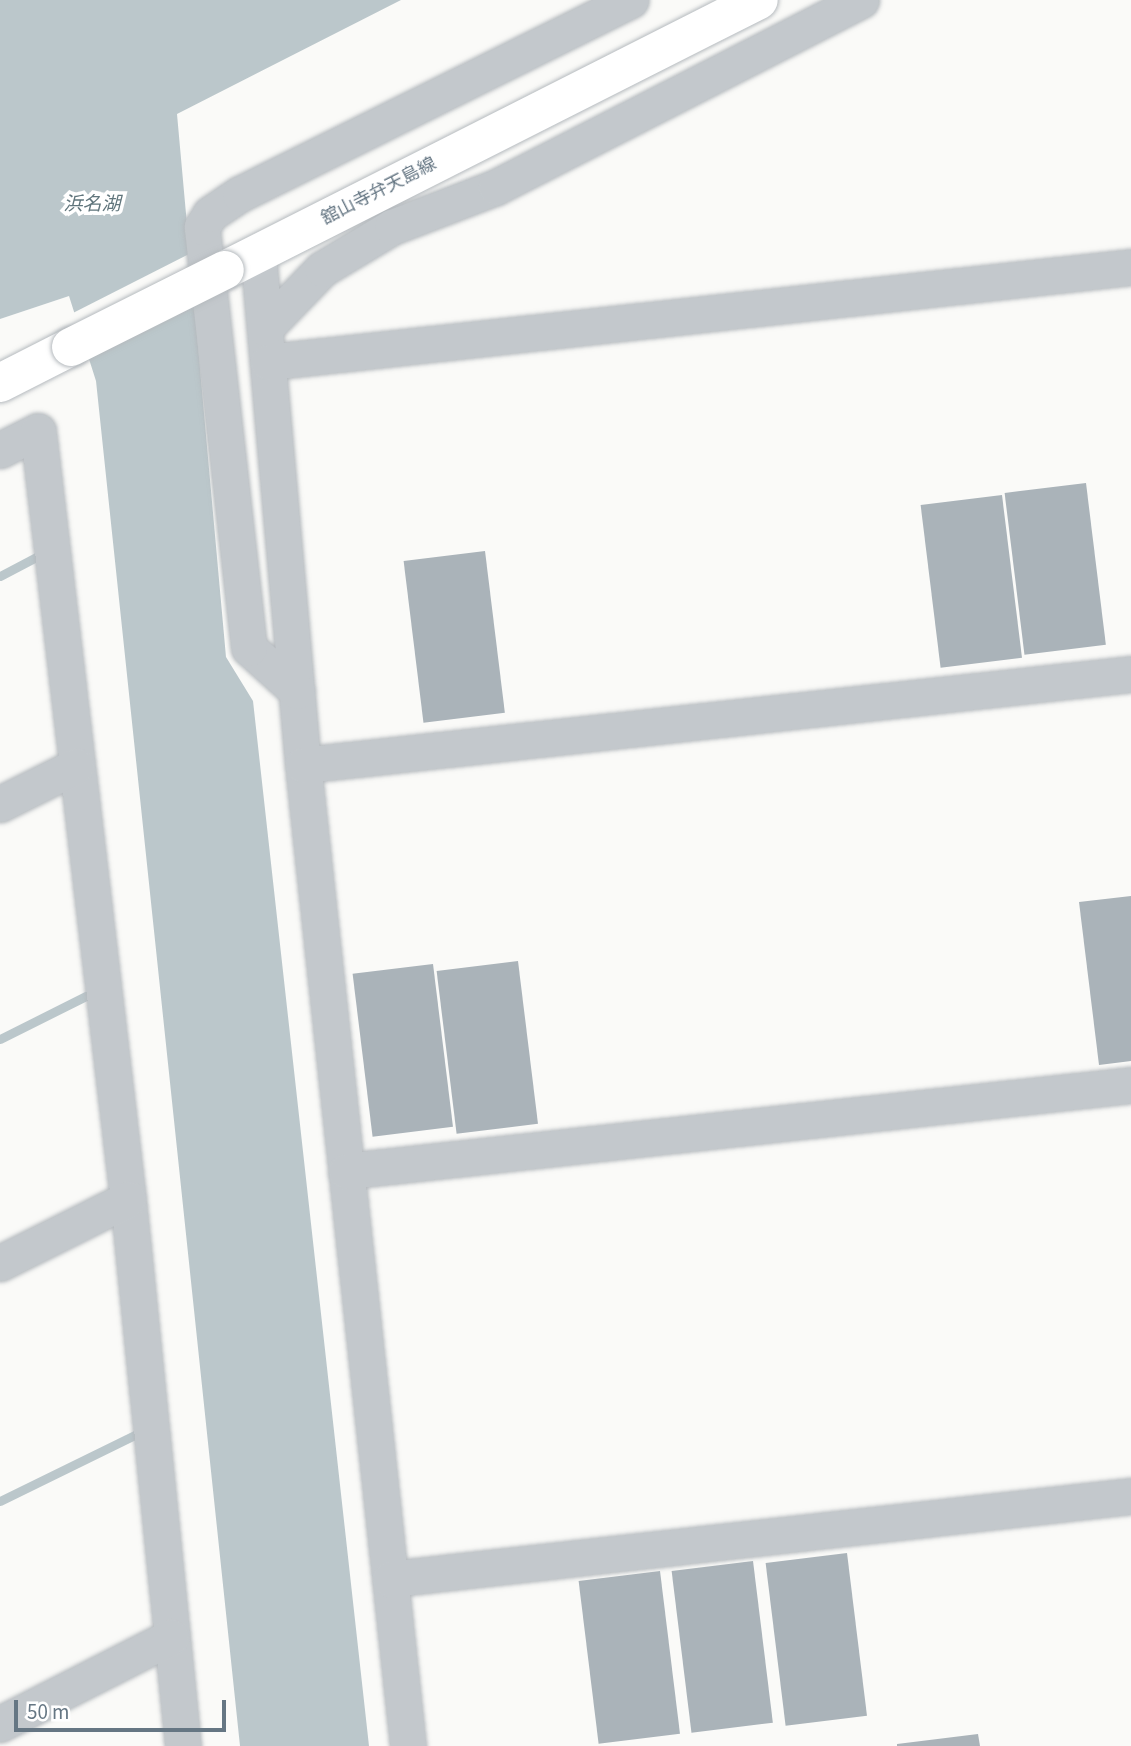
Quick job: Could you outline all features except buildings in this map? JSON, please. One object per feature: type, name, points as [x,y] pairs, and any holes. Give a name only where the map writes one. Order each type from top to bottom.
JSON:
[{"type":"main road","name":"舘山寺弁天島線","points":[[0,383],[759,0]]},
{"type":"street","points":[[297,691],[249,648],[202,227],[210,214],[240,194],[631,0]]},
{"type":"street","points":[[265,328],[322,269],[392,227],[496,187],[861,0]]},
{"type":"street","points":[[242,261],[265,328],[303,765],[408,1746]]},
{"type":"street","points":[[268,362],[1131,267]]},
{"type":"street","points":[[0,450],[38,431],[128,1199],[183,1746]]},
{"type":"street","points":[[303,765],[1131,674]]},
{"type":"street","points":[[0,804],[76,766]]},
{"type":"street","points":[[346,1171],[1131,1085]]},
{"type":"street","points":[[0,1263],[128,1199]]},
{"type":"street","points":[[390,1579],[1131,1496]]},
{"type":"street","points":[[0,1724],[171,1637]]},
{"type":"water","name":"浜名湖","points":[[0,0],[401,0],[177,114],[226,657],[253,701],[369,1746],[240,1746],[96,381],[69,296],[0,319]]},
{"type":"pier","points":[[193,252],[193,305],[85,359],[71,314]]},
{"type":"waterway","points":[[0,576],[44,553]]},
{"type":"waterway","points":[[0,1039],[92,993]]},
{"type":"waterway","points":[[0,1501],[143,1431]]}]
